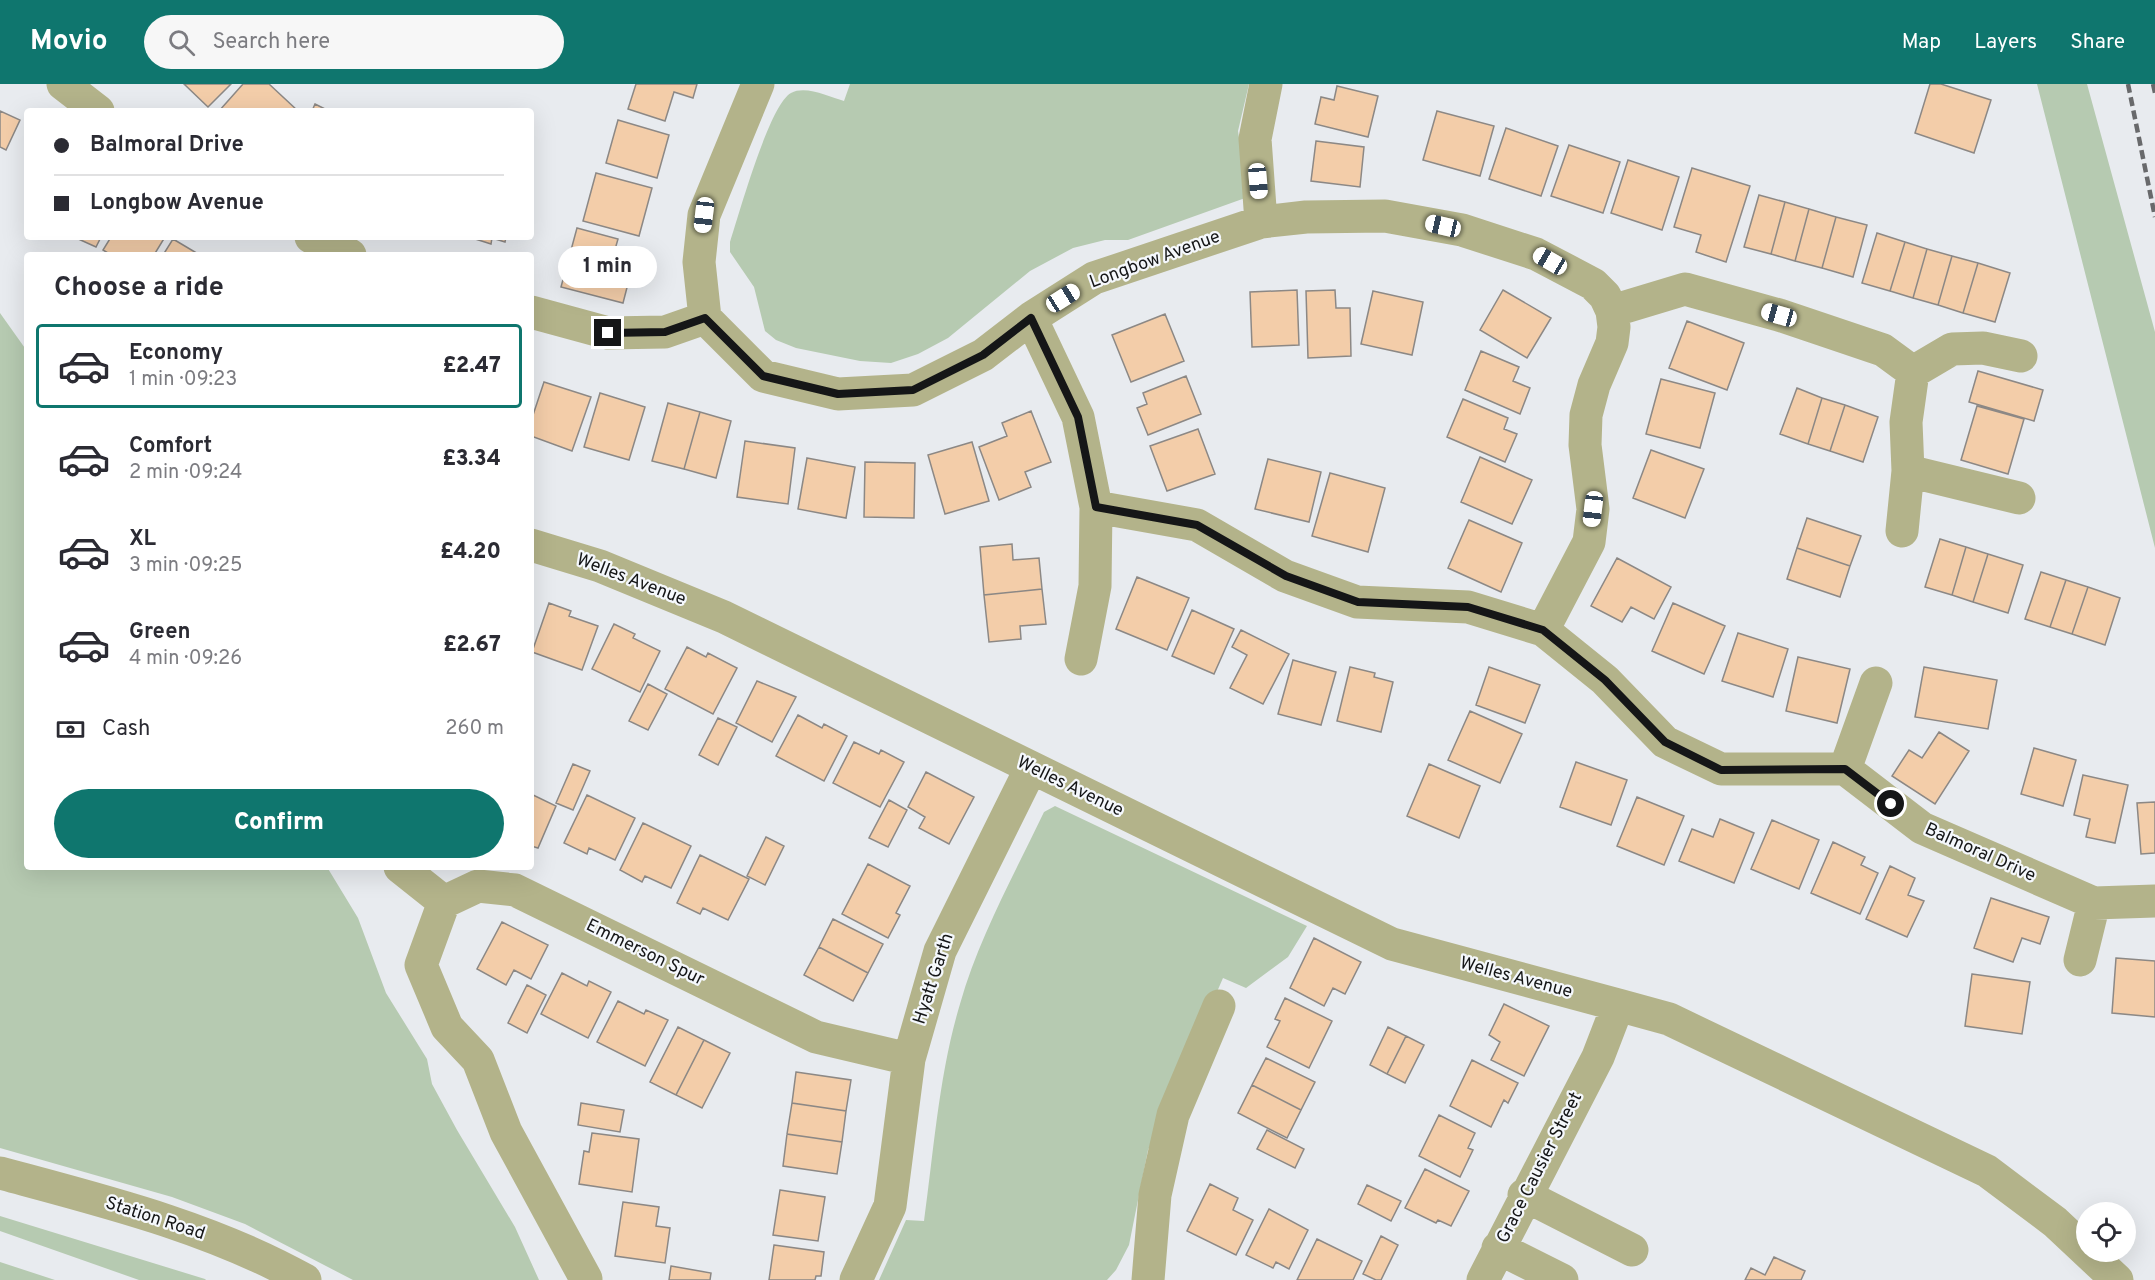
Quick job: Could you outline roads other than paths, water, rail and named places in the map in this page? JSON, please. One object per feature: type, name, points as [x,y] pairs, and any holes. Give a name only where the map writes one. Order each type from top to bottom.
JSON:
[{"type":"street","points":[[63,84],[94,108]]},
{"type":"street","points":[[534,313],[608,333],[665,332],[705,318],[699,262],[704,215],[758,84]]},
{"type":"street","points":[[1262,222],[1255,140],[1266,84]]},
{"type":"street","name":"Longbow Avenue","points":[[705,318],[763,376],[838,394],[913,390],[983,355],[1031,318],[1094,278],[1262,222],[1306,217],[1385,216],[1462,230],[1536,254],[1593,284],[1605,296],[1612,311]]},
{"type":"street","points":[[318,240],[344,252]]},
{"type":"street","points":[[1543,630],[1589,542],[1593,509],[1585,445],[1586,414],[1594,385],[1612,343],[1614,327],[1612,311],[1685,289],[1779,315],[1883,350],[1912,372]]},
{"type":"street","points":[[1031,318],[1078,417],[1096,507],[1095,586],[1081,659]]},
{"type":"street","points":[[1912,372],[1952,349],[1983,348],[2021,356]]},
{"type":"street","points":[[1902,531],[1908,471],[1906,422],[1912,372]]},
{"type":"street","points":[[1908,471],[2019,498]]},
{"type":"street","points":[[1096,507],[1197,525],[1286,576],[1358,602],[1468,607],[1543,630],[1605,680],[1665,742],[1721,770],[1845,769],[1876,683]]},
{"type":"street","name":"Welles Avenue","points":[[534,546],[600,566],[724,617],[1392,944],[1669,1019],[1987,1171],[2055,1222],[2117,1280]]},
{"type":"street","name":"Hyatt Garth","points":[[856,1280],[890,1206],[909,1059],[940,951],[1031,768]]},
{"type":"street","name":"Balmoral Drive","points":[[1845,769],[1922,828],[2094,903],[2155,901]]},
{"type":"street","points":[[404,870],[444,902],[421,965],[447,1027],[478,1059],[506,1132],[586,1279]]},
{"type":"street","name":"Emmerson Spur","points":[[444,902],[478,886],[515,890],[816,1037],[909,1059]]},
{"type":"street","points":[[2080,960],[2094,903]]},
{"type":"street","name":"Grace Causier Street","points":[[1483,1280],[1524,1195],[1598,1057],[1618,1005]]},
{"type":"street","points":[[1148,1280],[1155,1195],[1173,1115],[1220,1006]]},
{"type":"street","name":"Station Road","points":[[0,1173],[127,1207],[202,1233],[277,1264],[305,1280]]},
{"type":"street","points":[[1524,1195],[1632,1250]]},
{"type":"street","points":[[1498,1248],[1562,1280]]},
{"type":"railway","points":[[2128,84],[2155,217]]},
{"type":"railway","points":[[2153,84],[2155,93]]}]
